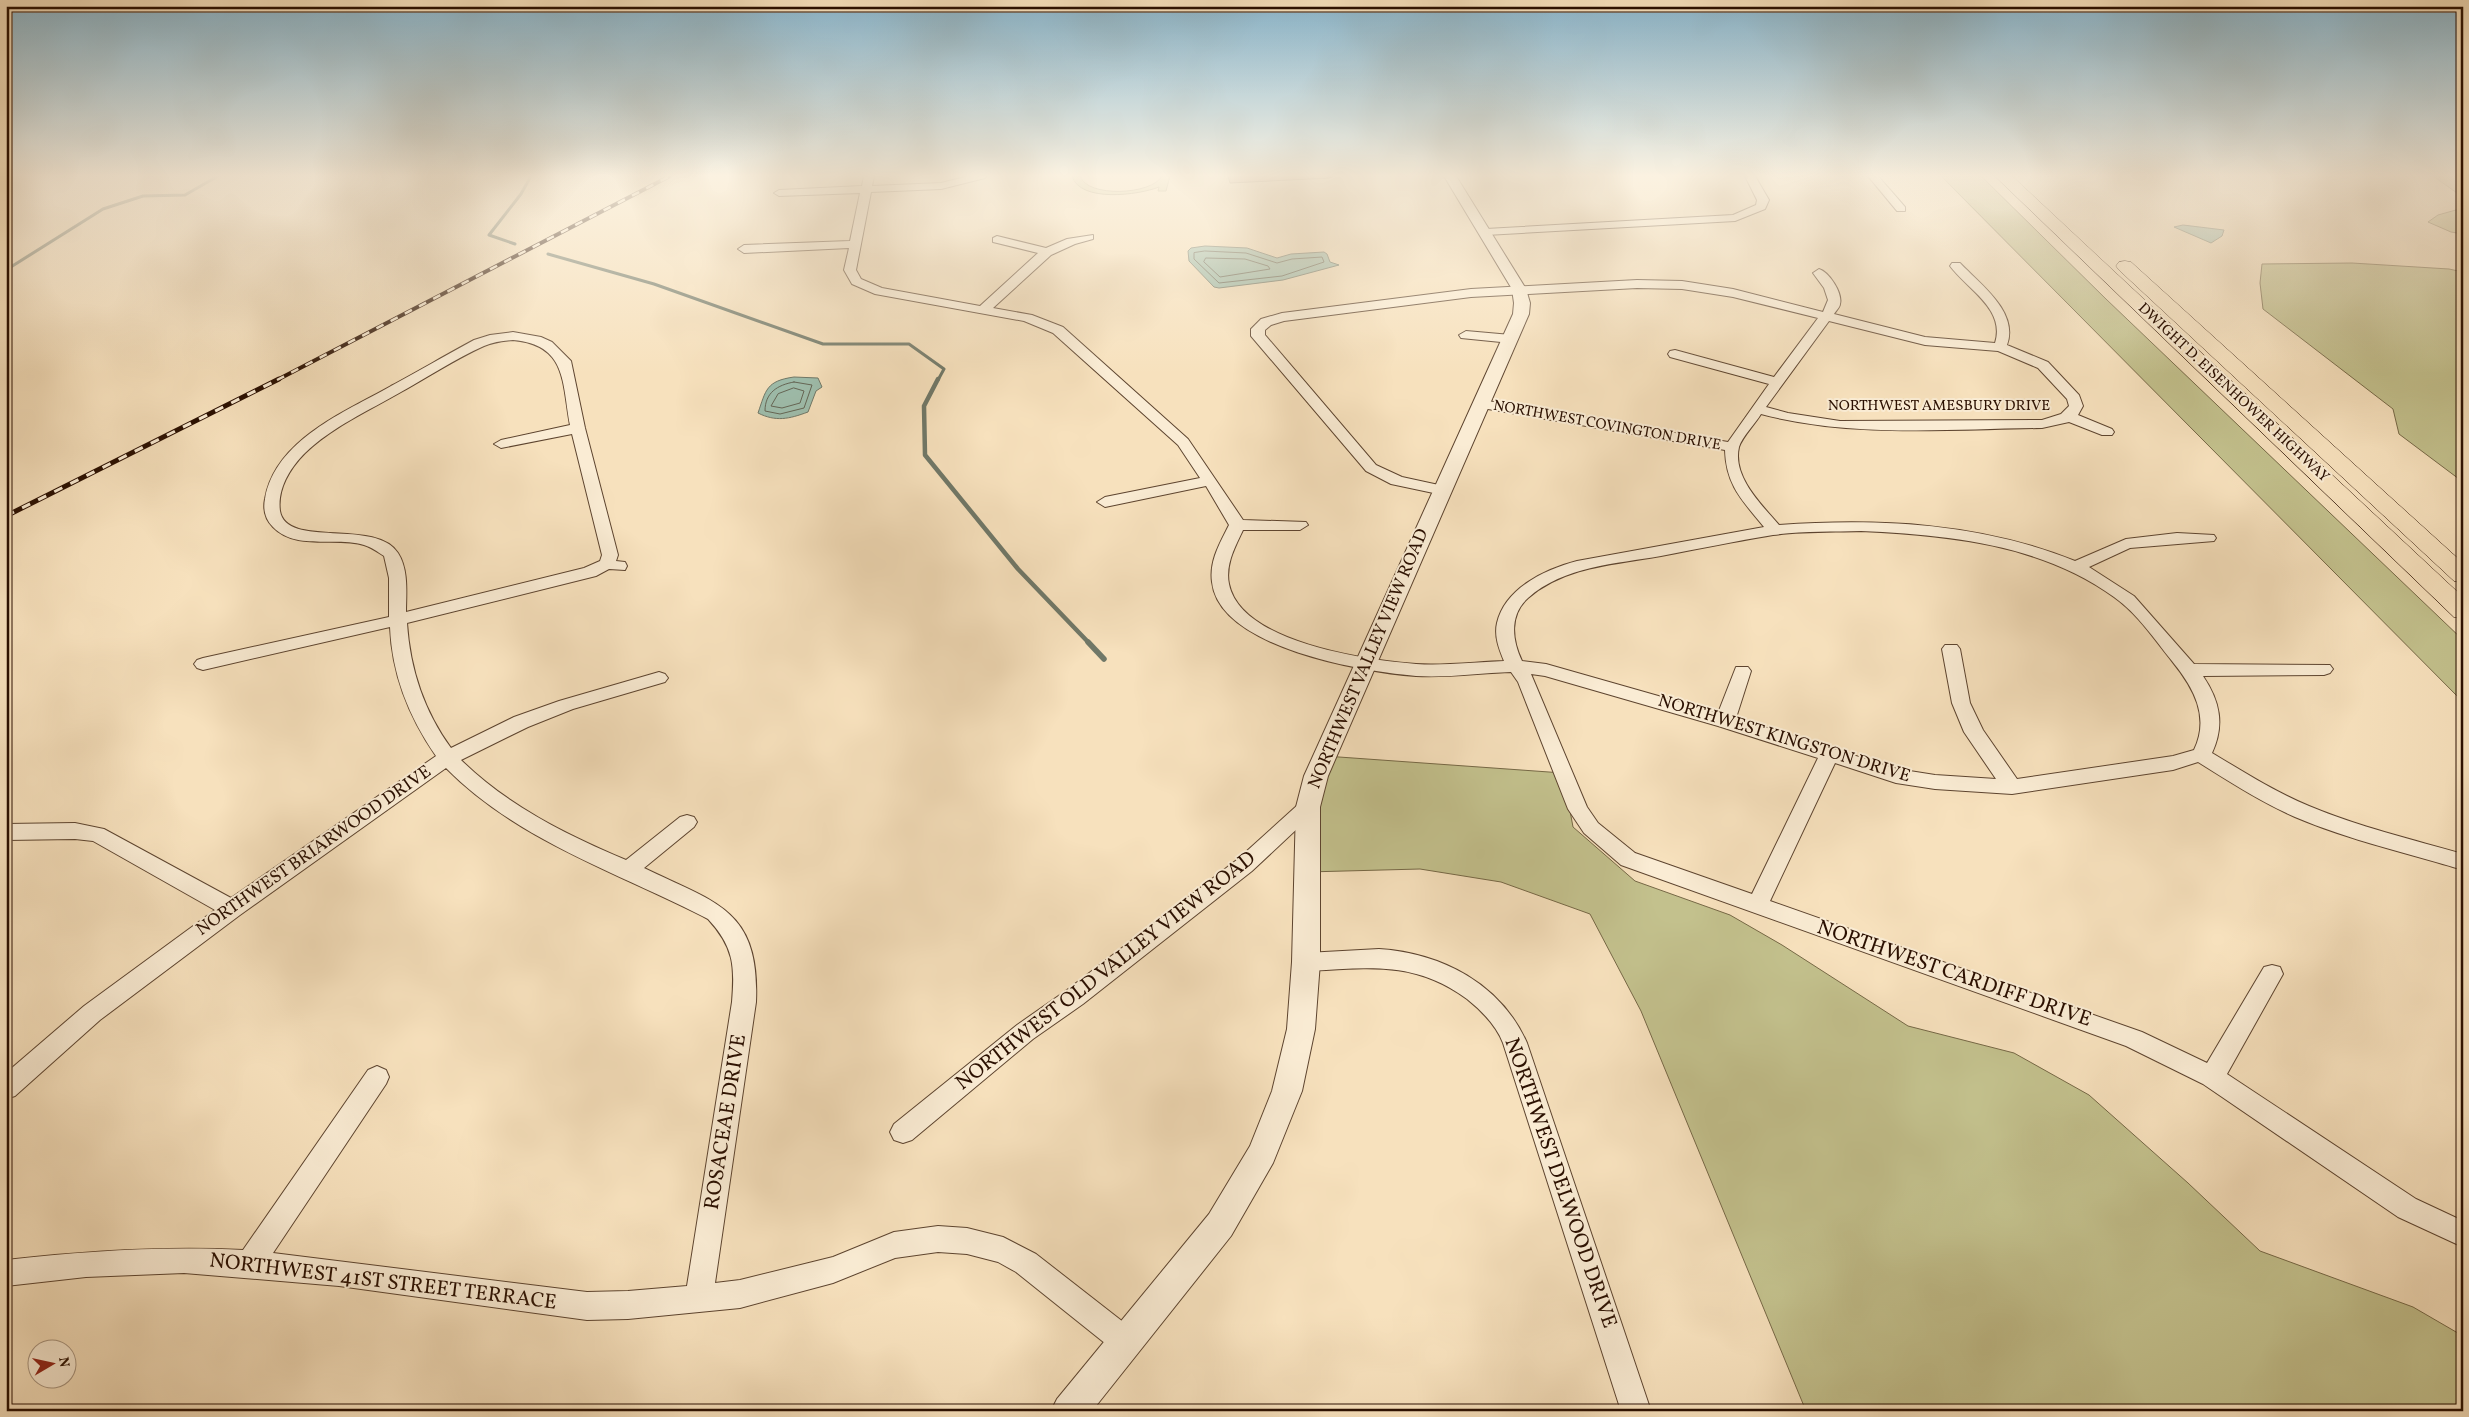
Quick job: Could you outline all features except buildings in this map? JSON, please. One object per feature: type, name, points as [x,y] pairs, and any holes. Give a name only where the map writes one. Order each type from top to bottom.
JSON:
[{"type":"highway","name":"DWIGHT D. EISENHOWER HIGHWAY","points":[[2073,242],[2463,611]]},
{"type":"highway","name":"DWIGHT D. EISENHOWER HIGHWAY","points":[[2099,242],[2463,576]]},
{"type":"street","points":[[1006,242],[1047,252]]},
{"type":"street","points":[[983,310],[1047,252],[1069,242]]},
{"type":"street","name":"NORTHWEST VALLEY VIEW ROAD","points":[[1069,1411],[1220,1225],[1262,1153],[1287,1091],[1302,1029],[1306,962],[1308,807],[1316,776],[1364,664],[1521,314],[1522,302],[1519,289],[1492,242]]},
{"type":"street","points":[[744,249],[855,244],[850,270],[852,276],[862,285],[879,292],[1039,321],[1058,330],[1183,442],[1234,517],[1236,525],[1220,567],[1220,583],[1226,599],[1237,614],[1252,626],[1288,644],[1364,664]]},
{"type":"street","points":[[1443,490],[1399,482],[1384,477],[1371,468],[1262,342],[1258,336],[1258,329],[1266,322],[1299,314],[1471,293],[1637,284],[1682,285],[1733,292],[1925,341],[2000,347],[2004,330],[2002,318],[1956,266]]},
{"type":"street","points":[[1775,530],[1741,488],[1733,466],[1732,447],[1757,409],[1827,316],[1836,299],[1833,291],[1819,273]]},
{"type":"street","points":[[1466,335],[1510,340]]},
{"type":"street","points":[[204,664],[398,620],[613,565],[578,428],[568,374],[559,353],[550,346],[520,337],[488,336],[332,425],[296,454],[283,470],[276,483],[272,499],[272,514],[279,524],[291,532],[321,537],[366,540],[391,554],[397,572],[398,620],[404,669],[413,699],[430,734],[447,758],[495,802],[528,824],[562,842],[628,870],[716,912],[738,938],[741,948]]},
{"type":"street","name":"NORTHWEST AMESBURY DRIVE","points":[[1757,409],[1786,417],[1840,425],[2042,424],[2058,422],[2068,416],[2076,406],[2074,398],[2051,371],[2032,358],[2000,347]]},
{"type":"street","points":[[1675,354],[1778,382]]},
{"type":"street","name":"NORTHWEST COVINGTON DRIVE","points":[[1482,404],[1732,447]]},
{"type":"street","points":[[2068,416],[2107,432]]},
{"type":"street","points":[[501,444],[578,428]]},
{"type":"street","points":[[1105,502],[1210,481]]},
{"type":"street","points":[[1236,525],[1300,526]]},
{"type":"street","name":"NORTHWEST CARDIFF DRIVE","points":[[2189,670],[2122,594],[2078,566],[2041,553],[1947,534],[1869,527],[1808,527],[1775,530],[1577,566],[1552,574],[1531,586],[1516,600],[1504,622],[1505,640],[1514,666],[1527,682],[1578,809],[1591,828],[1628,858],[1757,906],[2094,1023],[2134,1039],[2212,1077],[2407,1208],[2463,1234]]},
{"type":"street","points":[[2078,566],[2126,544],[2177,538],[2208,538]]},
{"type":"street","points":[[1951,649],[1961,703],[1974,732],[2012,787]]},
{"type":"street","name":"NORTHWEST KINGSTON DRIVE","points":[[1364,664],[1418,670],[1514,666],[1546,670],[1725,721],[1896,776],[1971,786],[2012,787],[2173,763],[2201,755]]},
{"type":"street","points":[[2324,669],[2189,670],[2210,707],[2213,724],[2210,740],[2201,755],[2260,791],[2302,811],[2344,827],[2463,862]]},
{"type":"street","points":[[1725,721],[1742,671]]},
{"type":"street","name":"NORTHWEST BRIARWOOD DRIVE","points":[[6,1088],[92,1012],[232,909],[447,758],[521,722],[566,705],[659,678]]},
{"type":"street","points":[[1757,906],[1829,756]]},
{"type":"street","name":"NORTHWEST OLD VALLEY VIEW ROAD","points":[[903,1132],[1025,1032],[1075,997],[1245,865],[1308,807]]},
{"type":"street","points":[[628,870],[687,822]]},
{"type":"street","points":[[6,832],[76,831],[97,834],[232,909]]},
{"type":"street","name":"ROSACEAE DRIVE","points":[[699,1296],[744,1002],[746,978],[744,956],[741,948]]},
{"type":"street","name":"NORTHWEST DELWOOD DRIVE","points":[[1306,962],[1379,958],[1407,960],[1434,969],[1460,983],[1488,1004],[1505,1023],[1515,1043],[1636,1411]]},
{"type":"street","points":[[2212,1077],[2272,974]]},
{"type":"street","points":[[250,1264],[377,1077]]},
{"type":"street","points":[[699,1296],[740,1294],[786,1283],[833,1270],[894,1245],[938,1239],[967,1241],[1003,1250],[1026,1263],[1126,1342]]},
{"type":"street","name":"NORTHWEST 41ST STREET TERRACE","points":[[6,1273],[131,1261],[184,1260],[250,1264],[587,1306],[628,1305],[699,1296]]},
{"type":"shaded area","points":[[2007,242],[2048,242],[2463,640],[2463,702]]},
{"type":"shaded area","points":[[2352,263],[2449,269],[2463,272],[2463,482],[2399,434],[2393,409],[2263,309],[2260,283],[2262,264]]},
{"type":"shaded area","points":[[1325,756],[1563,773],[1573,827],[1635,881],[1730,915],[1782,945],[1908,1026],[2014,1053],[2089,1095],[2188,1183],[2260,1251],[2413,1307],[2463,1336],[2463,1411],[1806,1411],[1641,1011],[1590,914],[1501,882],[1420,869],[1307,872]]},
{"type":"water","points":[[1205,246],[1247,248],[1277,258],[1291,254],[1324,252],[1327,254],[1330,262],[1339,265],[1283,280],[1219,288],[1214,287],[1189,261],[1188,251],[1191,248]]},
{"type":"water","points":[[794,377],[818,378],[822,387],[816,391],[808,412],[783,418],[771,418],[758,413],[763,398],[772,384]]},
{"type":"waterway","points":[[6,270],[50,242]]},
{"type":"waterway","points":[[510,242],[515,244]]},
{"type":"waterway","points":[[548,254],[654,284],[823,344],[909,344],[944,369],[938,380]]},
{"type":"waterway","points":[[938,379],[924,406],[925,455],[1018,569],[1089,643]]},
{"type":"waterway","points":[[1088,642],[1104,659]]},
{"type":"railway","points":[[277,380],[543,242]]},
{"type":"railway","points":[[6,516],[279,379]]}]
